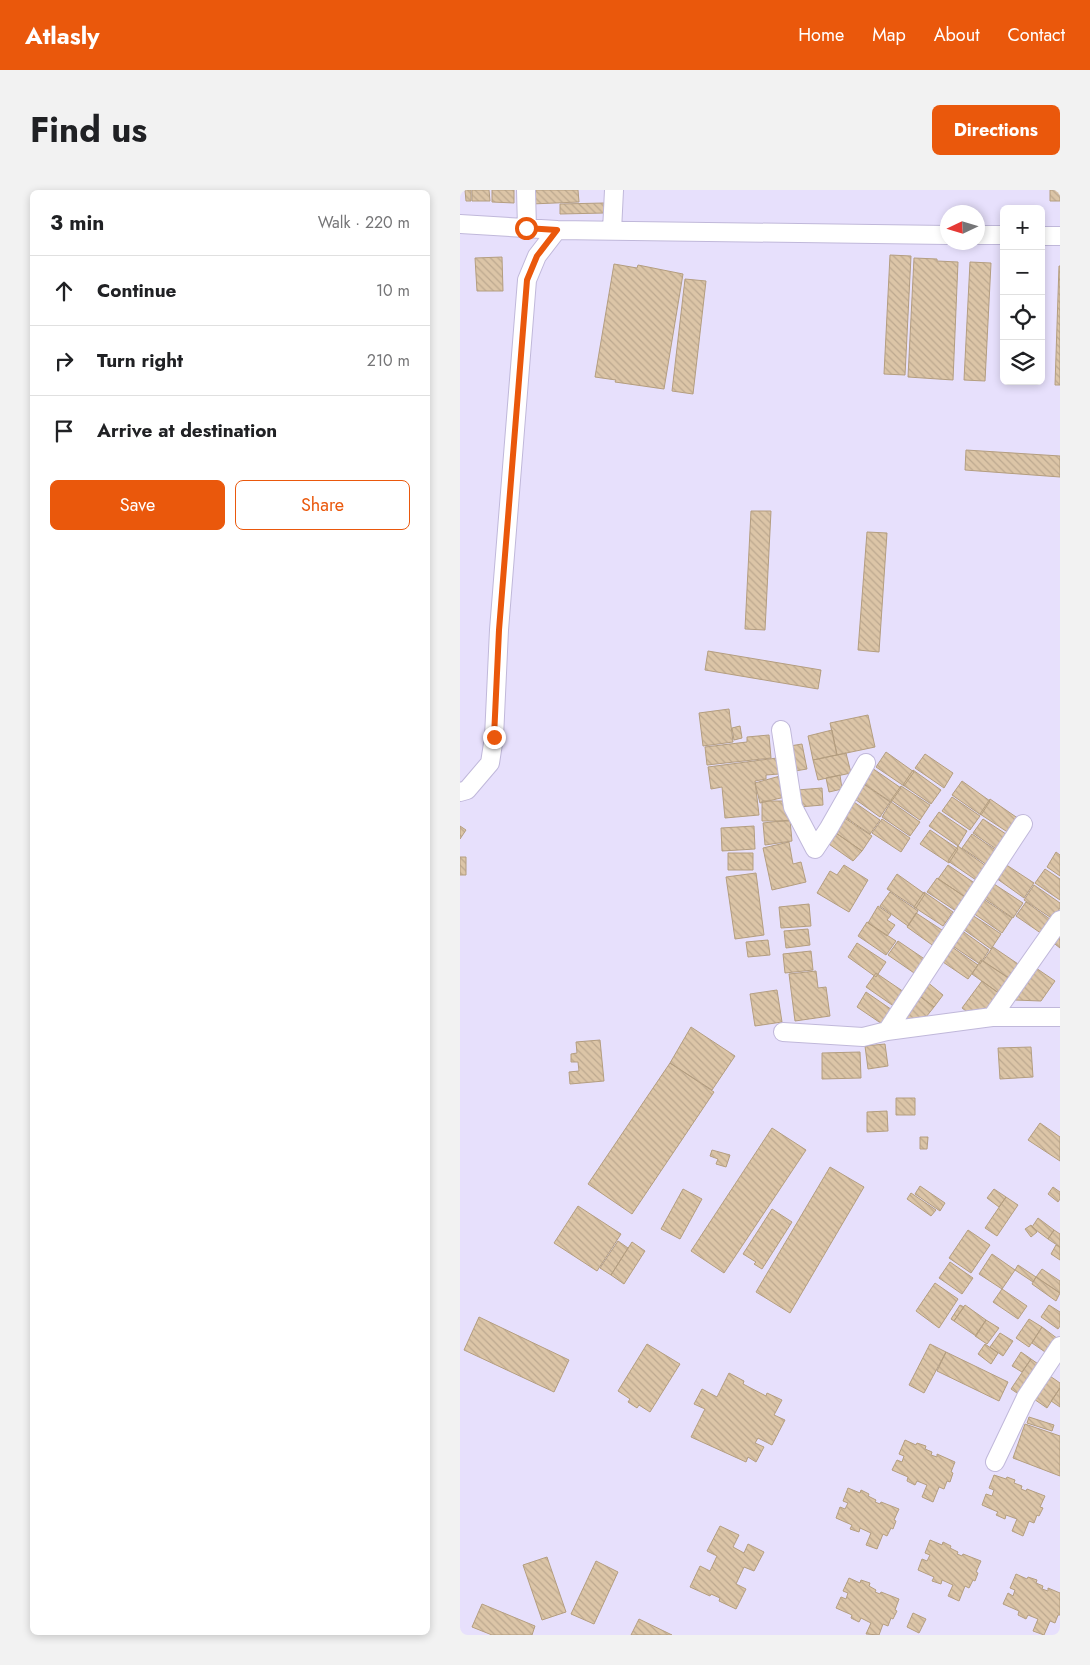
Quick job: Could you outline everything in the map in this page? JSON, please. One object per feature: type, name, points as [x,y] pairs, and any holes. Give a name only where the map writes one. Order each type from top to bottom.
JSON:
[{"type":"street","points":[[526,190],[526,228]]},
{"type":"street","points":[[612,231],[614,190]]},
{"type":"street","points":[[460,224],[557,230],[940,235]]},
{"type":"street","points":[[460,792],[467,790],[490,763],[493,746],[499,630],[527,280],[537,256],[557,230]]},
{"type":"street","points":[[985,235],[1000,235]]},
{"type":"street","points":[[1045,236],[1060,236]]},
{"type":"street","points":[[780,730],[794,807],[815,849],[866,763]]},
{"type":"street","points":[[887,1031],[1023,824]]},
{"type":"street","points":[[992,1017],[1060,920]]},
{"type":"street","points":[[783,1032],[863,1037],[887,1031],[992,1017],[1060,1017]]},
{"type":"street","points":[[995,1462],[1026,1397],[1060,1346]]},
{"type":"building","points":[[465,190],[471,190],[471,201],[466,201]]},
{"type":"building","points":[[472,190],[489,190],[490,201],[472,201]]},
{"type":"building","points":[[492,190],[514,190],[514,203],[492,202]]},
{"type":"building","points":[[530,190],[578,190],[579,202],[531,204]]},
{"type":"building","points":[[1050,190],[1060,190],[1060,201],[1050,201]]},
{"type":"building","points":[[604,203],[605,213],[560,214],[560,204]]},
{"type":"building","points":[[890,255],[911,256],[905,375],[884,374]]},
{"type":"building","points":[[502,257],[503,291],[477,291],[475,258]]},
{"type":"building","points":[[914,258],[958,262],[953,380],[908,377]]},
{"type":"building","points":[[970,262],[991,263],[985,381],[964,380]]},
{"type":"building","points":[[614,264],[637,268],[638,265],[683,274],[664,389],[595,377]]},
{"type":"building","points":[[1059,266],[1060,385],[1055,385]]},
{"type":"building","points":[[685,279],[706,281],[693,394],[672,391]]},
{"type":"building","points":[[966,450],[1060,456],[1060,477],[965,470]]},
{"type":"building","points":[[751,511],[771,511],[765,630],[745,629]]},
{"type":"building","points":[[867,532],[887,533],[879,652],[858,650]]},
{"type":"building","points":[[708,651],[821,670],[818,689],[705,670]]},
{"type":"building","points":[[729,709],[733,742],[703,746],[699,713]]},
{"type":"building","points":[[868,715],[875,747],[837,755],[830,723]]},
{"type":"building","points":[[740,726],[742,738],[734,740],[732,728]]},
{"type":"building","points":[[832,730],[837,755],[813,760],[808,736]]},
{"type":"building","points":[[769,735],[771,758],[707,765],[705,747],[747,742],[747,737]]},
{"type":"building","points":[[802,744],[807,769],[795,771],[790,746]]},
{"type":"building","points":[[886,752],[914,772],[904,786],[876,767]]},
{"type":"building","points":[[846,753],[851,773],[818,780],[813,760]]},
{"type":"building","points":[[925,754],[953,773],[944,788],[915,768]]},
{"type":"building","points":[[777,758],[779,774],[766,775],[766,779],[755,781],[759,815],[725,818],[722,787],[711,789],[708,767]]},
{"type":"building","points":[[872,768],[901,788],[891,802],[863,783]]},
{"type":"building","points":[[913,770],[941,790],[931,804],[903,785]]},
{"type":"building","points":[[840,775],[842,789],[829,792],[826,778]]},
{"type":"building","points":[[780,776],[785,797],[760,803],[755,783]]},
{"type":"building","points":[[962,781],[990,801],[981,815],[952,795]]},
{"type":"building","points":[[862,783],[890,802],[880,817],[852,797]]},
{"type":"building","points":[[901,786],[930,805],[920,820],[891,800]]},
{"type":"building","points":[[822,788],[823,805],[799,807],[797,790]]},
{"type":"building","points":[[789,797],[789,821],[762,821],[762,801],[784,801]]},
{"type":"building","points":[[952,797],[980,816],[970,830],[942,811]]},
{"type":"building","points":[[990,799],[1019,819],[1009,833],[980,814]]},
{"type":"building","points":[[851,800],[880,820],[870,834],[842,815]]},
{"type":"building","points":[[891,802],[920,822],[910,836],[882,817]]},
{"type":"building","points":[[939,812],[967,831],[958,846],[929,826]]},
{"type":"building","points":[[843,817],[872,836],[862,851],[833,831]]},
{"type":"building","points":[[882,819],[910,838],[901,852],[872,833]]},
{"type":"building","points":[[983,819],[1012,838],[1002,853],[973,833]]},
{"type":"building","points":[[790,820],[792,841],[765,845],[763,823]]},
{"type":"building","points":[[460,826],[466,830],[460,839]]},
{"type":"building","points":[[754,826],[755,849],[722,851],[721,828]]},
{"type":"building","points":[[930,830],[958,849],[949,863],[920,844]]},
{"type":"building","points":[[833,831],[862,851],[853,861],[826,842]]},
{"type":"building","points":[[972,834],[1000,853],[990,867],[962,848]]},
{"type":"building","points":[[789,842],[793,864],[801,862],[806,882],[772,890],[763,848]]},
{"type":"building","points":[[958,846],[986,866],[976,880],[948,861]]},
{"type":"building","points":[[1056,852],[1060,855],[1060,876],[1047,867]]},
{"type":"building","points":[[728,853],[753,853],[753,870],[728,870]]},
{"type":"building","points":[[460,857],[466,857],[466,875],[460,875]]},
{"type":"building","points":[[1005,864],[1034,883],[1024,898],[996,878]]},
{"type":"building","points":[[844,865],[868,880],[849,912],[817,893],[830,871],[837,875]]},
{"type":"building","points":[[948,865],[976,884],[967,898],[938,879]]},
{"type":"building","points":[[1045,869],[1060,879],[1060,900],[1035,883]]},
{"type":"building","points":[[756,873],[764,935],[735,939],[726,877]]},
{"type":"building","points":[[897,874],[925,894],[916,908],[887,889]]},
{"type":"building","points":[[937,878],[965,897],[956,911],[927,892]]},
{"type":"building","points":[[994,884],[1023,903],[1013,918],[984,898]]},
{"type":"building","points":[[1034,885],[1060,903],[1060,908],[1053,919],[1024,900]]},
{"type":"building","points":[[890,892],[918,911],[908,926],[880,906]]},
{"type":"building","points":[[924,892],[953,912],[943,926],[914,907]]},
{"type":"building","points":[[983,899],[1012,918],[1002,933],[973,913]]},
{"type":"building","points":[[1026,902],[1054,922],[1045,936],[1016,916]]},
{"type":"building","points":[[809,904],[811,926],[781,928],[779,907]]},
{"type":"building","points":[[878,906],[891,915],[887,920],[895,925],[887,936],[868,923]]},
{"type":"building","points":[[916,913],[945,932],[935,947],[907,927]]},
{"type":"building","points":[[972,915],[1001,934],[991,949],[963,929]]},
{"type":"building","points":[[867,922],[896,941],[886,955],[858,936]]},
{"type":"building","points":[[808,929],[810,945],[786,948],[784,931]]},
{"type":"building","points":[[961,930],[989,950],[980,964],[951,945]]},
{"type":"building","points":[[1060,930],[1060,948],[1051,941]]},
{"type":"building","points":[[768,940],[770,955],[748,957],[746,942]]},
{"type":"building","points":[[898,941],[926,960],[917,975],[888,955]]},
{"type":"building","points":[[857,943],[886,962],[876,977],[848,957]]},
{"type":"building","points":[[949,945],[978,965],[968,979],[940,960]]},
{"type":"building","points":[[993,947],[1021,966],[1012,980],[983,961]]},
{"type":"building","points":[[811,951],[813,970],[785,973],[783,954]]},
{"type":"building","points":[[981,960],[1010,979],[1000,994],[972,974]]},
{"type":"building","points":[[1036,968],[1055,981],[1041,1001],[1015,1000]]},
{"type":"building","points":[[816,971],[818,988],[826,987],[830,1016],[795,1021],[789,974]]},
{"type":"building","points":[[876,973],[904,992],[895,1007],[866,987]]},
{"type":"building","points":[[926,981],[943,995],[934,1007],[917,994]]},
{"type":"building","points":[[982,981],[1000,994],[992,1008],[970,1014],[962,1008]]},
{"type":"building","points":[[777,990],[782,1022],[755,1026],[750,994]]},
{"type":"building","points":[[866,992],[895,1012],[885,1026],[857,1007]]},
{"type":"building","points":[[917,994],[934,1007],[926,1017],[905,1020],[901,1015]]},
{"type":"building","points":[[691,1027],[735,1056],[712,1090],[670,1063]]},
{"type":"building","points":[[600,1040],[604,1081],[570,1084],[569,1072],[579,1071],[578,1062],[571,1062],[571,1054],[577,1053],[576,1042]]},
{"type":"building","points":[[885,1044],[888,1066],[868,1069],[865,1046]]},
{"type":"building","points":[[1031,1047],[1033,1077],[1000,1079],[998,1048]]},
{"type":"building","points":[[860,1052],[861,1078],[822,1079],[822,1053]]},
{"type":"building","points":[[670,1063],[714,1092],[632,1214],[588,1184]]},
{"type":"building","points":[[896,1098],[915,1098],[915,1115],[896,1115]]},
{"type":"building","points":[[887,1111],[888,1131],[867,1132],[867,1112]]},
{"type":"building","points":[[1040,1123],[1060,1137],[1060,1161],[1028,1140]]},
{"type":"building","points":[[772,1128],[806,1150],[724,1273],[691,1251]]},
{"type":"building","points":[[920,1137],[928,1137],[927,1149],[920,1149]]},
{"type":"building","points":[[712,1150],[730,1155],[726,1167],[716,1164],[718,1159],[710,1156]]},
{"type":"building","points":[[830,1167],[864,1187],[790,1313],[756,1292]]},
{"type":"building","points":[[920,1186],[945,1203],[940,1211],[915,1194]]},
{"type":"building","points":[[1053,1187],[1060,1192],[1058,1202],[1048,1194]]},
{"type":"building","points":[[683,1189],[702,1199],[680,1239],[661,1229]]},
{"type":"building","points":[[994,1189],[1006,1197],[999,1207],[987,1198]]},
{"type":"building","points":[[911,1193],[936,1210],[931,1216],[907,1199]]},
{"type":"building","points":[[1006,1197],[1018,1205],[997,1236],[985,1228]]},
{"type":"building","points":[[578,1206],[621,1234],[597,1271],[554,1243]]},
{"type":"building","points":[[772,1209],[792,1222],[762,1269],[754,1264],[756,1262],[743,1254]]},
{"type":"building","points":[[1038,1218],[1054,1230],[1048,1239],[1032,1227]]},
{"type":"building","points":[[1031,1225],[1037,1232],[1031,1237],[1025,1229]]},
{"type":"building","points":[[968,1230],[990,1245],[971,1273],[949,1258]]},
{"type":"building","points":[[1054,1230],[1060,1234],[1060,1247],[1048,1239]]},
{"type":"building","points":[[618,1241],[628,1248],[611,1275],[600,1268]]},
{"type":"building","points":[[632,1242],[645,1251],[624,1284],[611,1275]]},
{"type":"building","points":[[1056,1245],[1060,1247],[1060,1260],[1051,1254]]},
{"type":"building","points":[[992,1254],[1015,1270],[1002,1289],[979,1274]]},
{"type":"building","points":[[950,1262],[973,1278],[962,1294],[939,1278]]},
{"type":"building","points":[[1018,1265],[1036,1277],[1033,1282],[1015,1270]]},
{"type":"building","points":[[1042,1269],[1060,1281],[1060,1293],[1036,1277]]},
{"type":"building","points":[[1036,1277],[1060,1293],[1056,1301],[1032,1284]]},
{"type":"building","points":[[935,1283],[958,1299],[939,1328],[916,1311]]},
{"type":"building","points":[[1002,1289],[1027,1306],[1018,1319],[993,1302]]},
{"type":"building","points":[[960,1305],[964,1307],[954,1321],[951,1319]]},
{"type":"building","points":[[965,1305],[986,1320],[976,1336],[954,1321]]},
{"type":"building","points":[[1049,1305],[1060,1312],[1060,1326],[1058,1329],[1041,1317]]},
{"type":"building","points":[[479,1317],[569,1360],[554,1392],[464,1350]]},
{"type":"building","points":[[1029,1319],[1042,1327],[1029,1347],[1016,1338]]},
{"type":"building","points":[[986,1320],[999,1328],[987,1344],[975,1336]]},
{"type":"building","points":[[1042,1327],[1058,1339],[1048,1354],[1032,1343]]},
{"type":"building","points":[[1000,1333],[1013,1341],[1003,1356],[990,1347]]},
{"type":"building","points":[[647,1344],[680,1364],[650,1412],[639,1405],[637,1408],[628,1402],[630,1399],[618,1391]]},
{"type":"building","points":[[930,1344],[946,1352],[924,1393],[909,1385]]},
{"type":"building","points":[[985,1344],[998,1353],[991,1364],[978,1354]]},
{"type":"building","points":[[946,1352],[1008,1382],[999,1401],[937,1371]]},
{"type":"building","points":[[1021,1352],[1031,1359],[1022,1372],[1012,1366]]},
{"type":"building","points":[[1031,1359],[1041,1366],[1020,1395],[1011,1389]]},
{"type":"building","points":[[729,1373],[744,1381],[743,1384],[766,1396],[767,1393],[782,1400],[774,1415],[785,1420],[772,1445],[758,1438],[755,1443],[764,1447],[756,1462],[748,1457],[746,1462],[691,1437],[705,1409],[694,1404],[702,1389],[717,1397]]},
{"type":"building","points":[[1047,1374],[1060,1383],[1060,1388],[1047,1408],[1031,1397]]},
{"type":"building","points":[[1060,1388],[1060,1407],[1051,1401]]},
{"type":"building","points":[[1029,1417],[1054,1425],[1052,1431],[1027,1423]]},
{"type":"building","points":[[1025,1424],[1060,1436],[1060,1476],[1013,1458]]},
{"type":"building","points":[[905,1440],[916,1445],[917,1443],[926,1446],[925,1449],[932,1452],[931,1455],[937,1457],[937,1454],[955,1462],[950,1482],[947,1481],[944,1489],[939,1487],[933,1502],[922,1497],[927,1485],[917,1481],[915,1485],[907,1481],[908,1477],[892,1470],[897,1460],[902,1462],[904,1456],[899,1454]]},
{"type":"building","points":[[994,1475],[1015,1480],[1014,1483],[1022,1486],[1021,1489],[1026,1491],[1027,1489],[1045,1496],[1040,1507],[1043,1508],[1039,1516],[1037,1515],[1034,1523],[1029,1521],[1023,1536],[1012,1531],[1017,1519],[1006,1515],[1005,1519],[996,1515],[998,1512],[982,1505],[986,1494],[992,1496],[994,1490],[989,1488]]},
{"type":"building","points":[[848,1488],[860,1493],[861,1490],[876,1500],[875,1502],[880,1504],[881,1502],[899,1509],[894,1520],[896,1521],[893,1529],[891,1528],[887,1536],[883,1534],[877,1549],[866,1545],[871,1533],[860,1528],[859,1532],[850,1529],[852,1525],[836,1518],[840,1507],[845,1509],[848,1503],[843,1501]]},
{"type":"building","points":[[720,1526],[739,1535],[733,1547],[744,1553],[748,1544],[764,1552],[754,1571],[744,1567],[736,1584],[746,1589],[736,1609],[719,1601],[720,1598],[711,1594],[710,1596],[690,1587],[700,1566],[710,1571],[717,1556],[707,1551]]},
{"type":"building","points":[[930,1540],[942,1545],[943,1542],[958,1552],[957,1554],[962,1556],[963,1554],[981,1561],[976,1572],[978,1573],[975,1581],[973,1580],[969,1588],[965,1586],[959,1601],[948,1596],[953,1585],[942,1580],[941,1584],[932,1581],[934,1577],[918,1570],[922,1559],[927,1561],[930,1555],[925,1553]]},
{"type":"building","points":[[547,1557],[566,1612],[542,1620],[523,1565]]},
{"type":"building","points":[[596,1561],[618,1572],[594,1624],[571,1614]]},
{"type":"building","points":[[1016,1574],[1027,1579],[1028,1577],[1037,1580],[1036,1583],[1043,1586],[1042,1589],[1048,1591],[1048,1588],[1060,1593],[1060,1615],[1058,1615],[1055,1623],[1050,1621],[1044,1635],[1033,1631],[1038,1619],[1028,1615],[1026,1619],[1018,1615],[1019,1611],[1003,1604],[1008,1593],[1013,1596],[1015,1590],[1010,1588]]},
{"type":"building","points":[[849,1578],[860,1583],[861,1580],[870,1583],[869,1586],[876,1590],[875,1592],[880,1594],[881,1592],[899,1599],[895,1610],[897,1611],[893,1619],[891,1618],[888,1626],[883,1624],[879,1635],[866,1634],[871,1623],[861,1618],[859,1622],[851,1618],[852,1615],[836,1608],[841,1597],[846,1599],[848,1593],[843,1591]]},
{"type":"building","points":[[482,1604],[535,1626],[532,1635],[492,1635],[472,1627]]},
{"type":"building","points":[[913,1613],[926,1619],[919,1633],[907,1627]]},
{"type":"building","points":[[639,1619],[672,1635],[631,1635]]},
{"type":"route","points":[[494,737],[499,630],[527,280],[537,256],[557,230],[526,228]]}]
